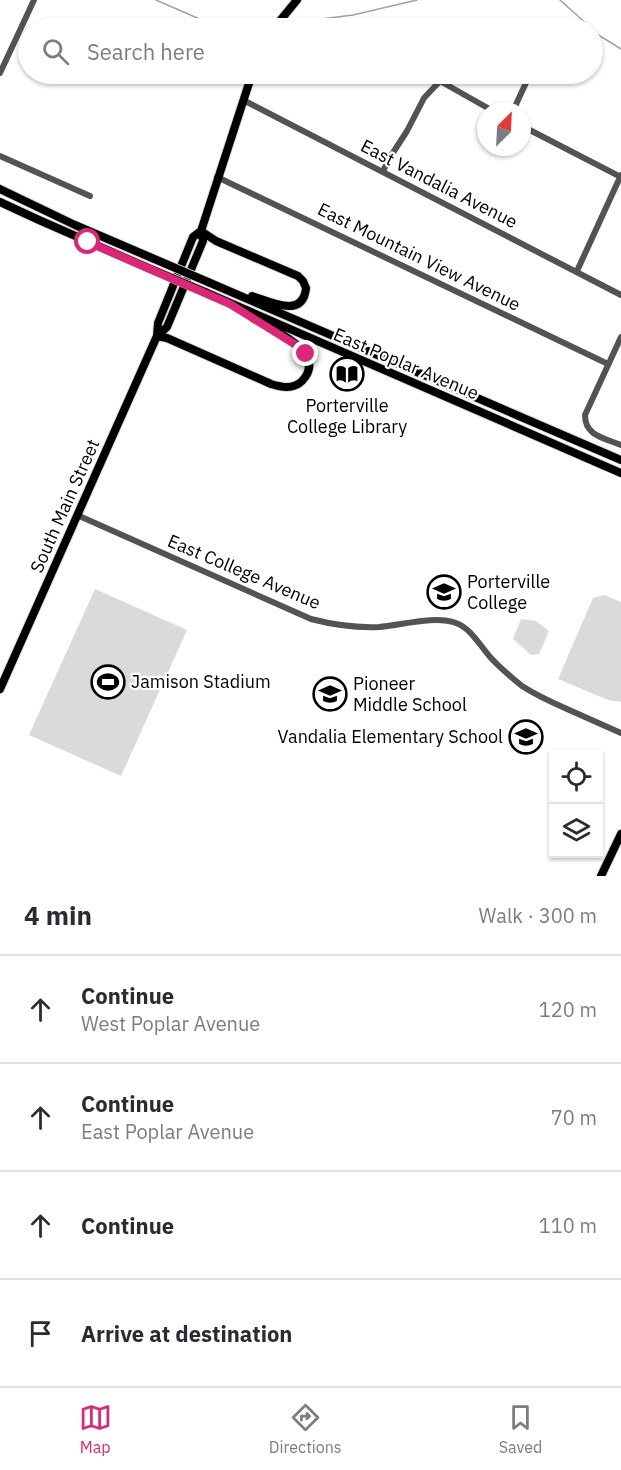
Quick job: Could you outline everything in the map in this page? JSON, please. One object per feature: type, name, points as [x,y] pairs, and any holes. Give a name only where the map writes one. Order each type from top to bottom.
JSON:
[{"type":"main road","points":[[282,18],[297,0]]},
{"type":"main road","name":"South Main Street","points":[[0,689],[157,336],[158,323],[193,237],[201,231],[249,84]]},
{"type":"main road","name":"East Poplar Avenue","points":[[0,189],[152,258],[621,460]]},
{"type":"main road","name":"East Poplar Avenue","points":[[0,202],[621,473]]},
{"type":"main road","points":[[201,231],[216,241],[298,276],[306,285],[306,291],[300,303],[287,307],[208,282]]},
{"type":"main road","points":[[157,336],[167,338],[271,384],[288,387],[299,384],[307,374],[309,366],[308,358],[303,351],[230,304]]},
{"type":"main road","points":[[601,876],[621,834]]},
{"type":"street","points":[[26,18],[34,0]]},
{"type":"street","points":[[0,73],[18,34]]},
{"type":"street","points":[[383,172],[424,98],[437,84]]},
{"type":"street","points":[[445,84],[477,102]]},
{"type":"street","points":[[517,102],[525,84]]},
{"type":"street","name":"East Vandalia Avenue","points":[[243,100],[621,295]]},
{"type":"street","points":[[531,131],[621,176],[577,272]]},
{"type":"street","points":[[0,156],[90,196]]},
{"type":"street","name":"East Mountain View Avenue","points":[[217,177],[608,364]]},
{"type":"street","points":[[621,337],[585,415],[586,423],[592,433],[621,445]]},
{"type":"street","name":"East College Avenue","points":[[77,515],[302,615],[332,625],[377,627],[447,620],[458,624],[475,638],[489,657],[504,671],[539,697],[621,733]]},
{"type":"shaded area","name":"Jamison Stadium","points":[[95,589],[187,630],[121,776],[29,735]]},
{"type":"shaded area","points":[[604,595],[621,602],[621,702],[608,700],[558,679],[593,598]]},
{"type":"shaded area","points":[[521,619],[536,621],[549,631],[539,654],[531,655],[513,639]]},
{"type":"waterway","points":[[156,0],[197,18]]},
{"type":"waterway","points":[[329,18],[353,15],[417,0]]},
{"type":"waterway","points":[[560,0],[580,18]]},
{"type":"waterway","points":[[603,38],[621,49]]},
{"type":"place","name":"Porterville College Library","points":[[347,374]]},
{"type":"place","name":"Porterville College","points":[[444,592]]},
{"type":"place","name":"Jamison Stadium","points":[[108,682]]},
{"type":"place","name":"Pioneer Middle School","points":[[330,694]]},
{"type":"place","name":"Vandalia Elementary School","points":[[526,737]]},
{"type":"route","points":[[88,242],[230,304],[300,347],[306,354]]}]
